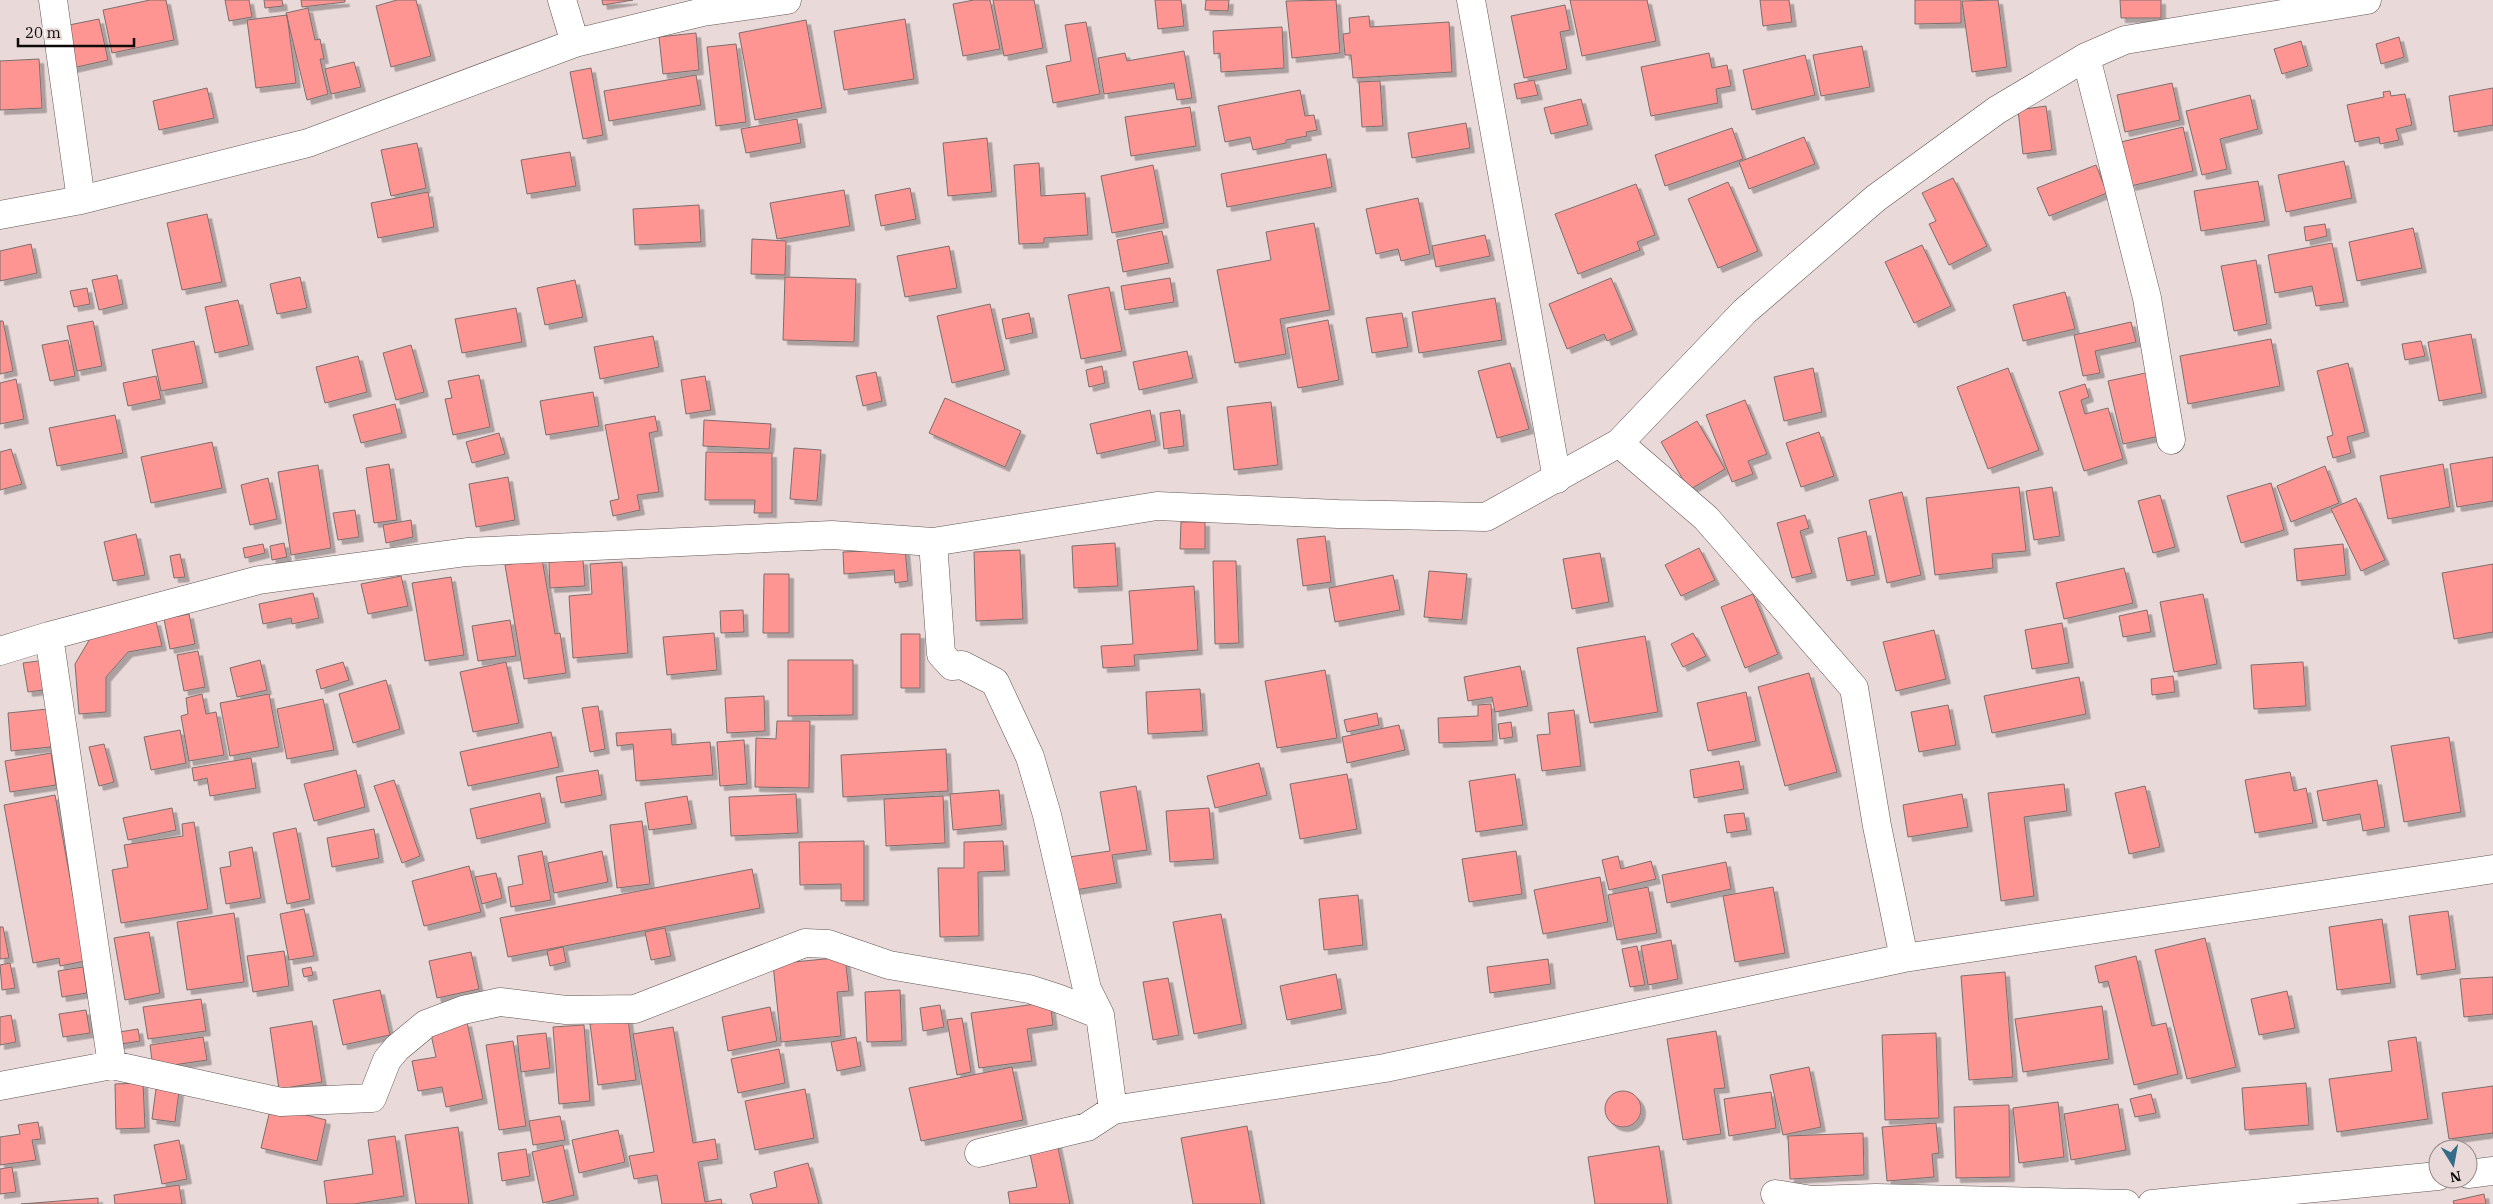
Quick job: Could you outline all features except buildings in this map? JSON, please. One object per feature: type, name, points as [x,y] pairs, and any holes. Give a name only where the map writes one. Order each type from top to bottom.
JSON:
[{"type":"street","points":[[53,0],[81,200]]},
{"type":"street","points":[[562,0],[575,43]]},
{"type":"street","points":[[0,215],[81,200],[308,143],[575,43],[703,12],[787,0]]},
{"type":"street","points":[[1471,0],[1556,480]]},
{"type":"street","points":[[0,651],[49,636],[260,580],[467,552],[832,535],[933,542],[1157,506],[1338,514],[1486,517],[1556,480],[1619,443],[1745,310],[1876,198],[1997,110],[2086,57],[2125,40],[2367,0]]},
{"type":"street","points":[[2086,57],[2147,298],[2171,440]]},
{"type":"street","points":[[1619,443],[1706,518],[1854,688],[1877,826],[1904,958]]},
{"type":"street","points":[[933,542],[941,654],[952,666],[962,666],[996,682],[1030,757],[1047,815],[1087,989],[1100,1015],[1113,1110]]},
{"type":"street","points":[[49,636],[112,1065]]},
{"type":"street","points":[[979,1153],[1087,1128],[1113,1110],[1385,1068],[1904,958],[2493,869]]},
{"type":"street","points":[[0,1086],[112,1065],[281,1102],[372,1098],[387,1060],[397,1048],[426,1024],[463,1010],[500,1002],[566,1010],[635,1009],[805,943],[828,944],[889,965],[1029,990],[1057,998],[1100,1015]]},
{"type":"street","points":[[2478,1173],[2493,1171]]},
{"type":"street","points":[[2152,1204],[2428,1177]]},
{"type":"street","points":[[1776,1194],[1812,1200],[1876,1198],[2126,1204]]}]
